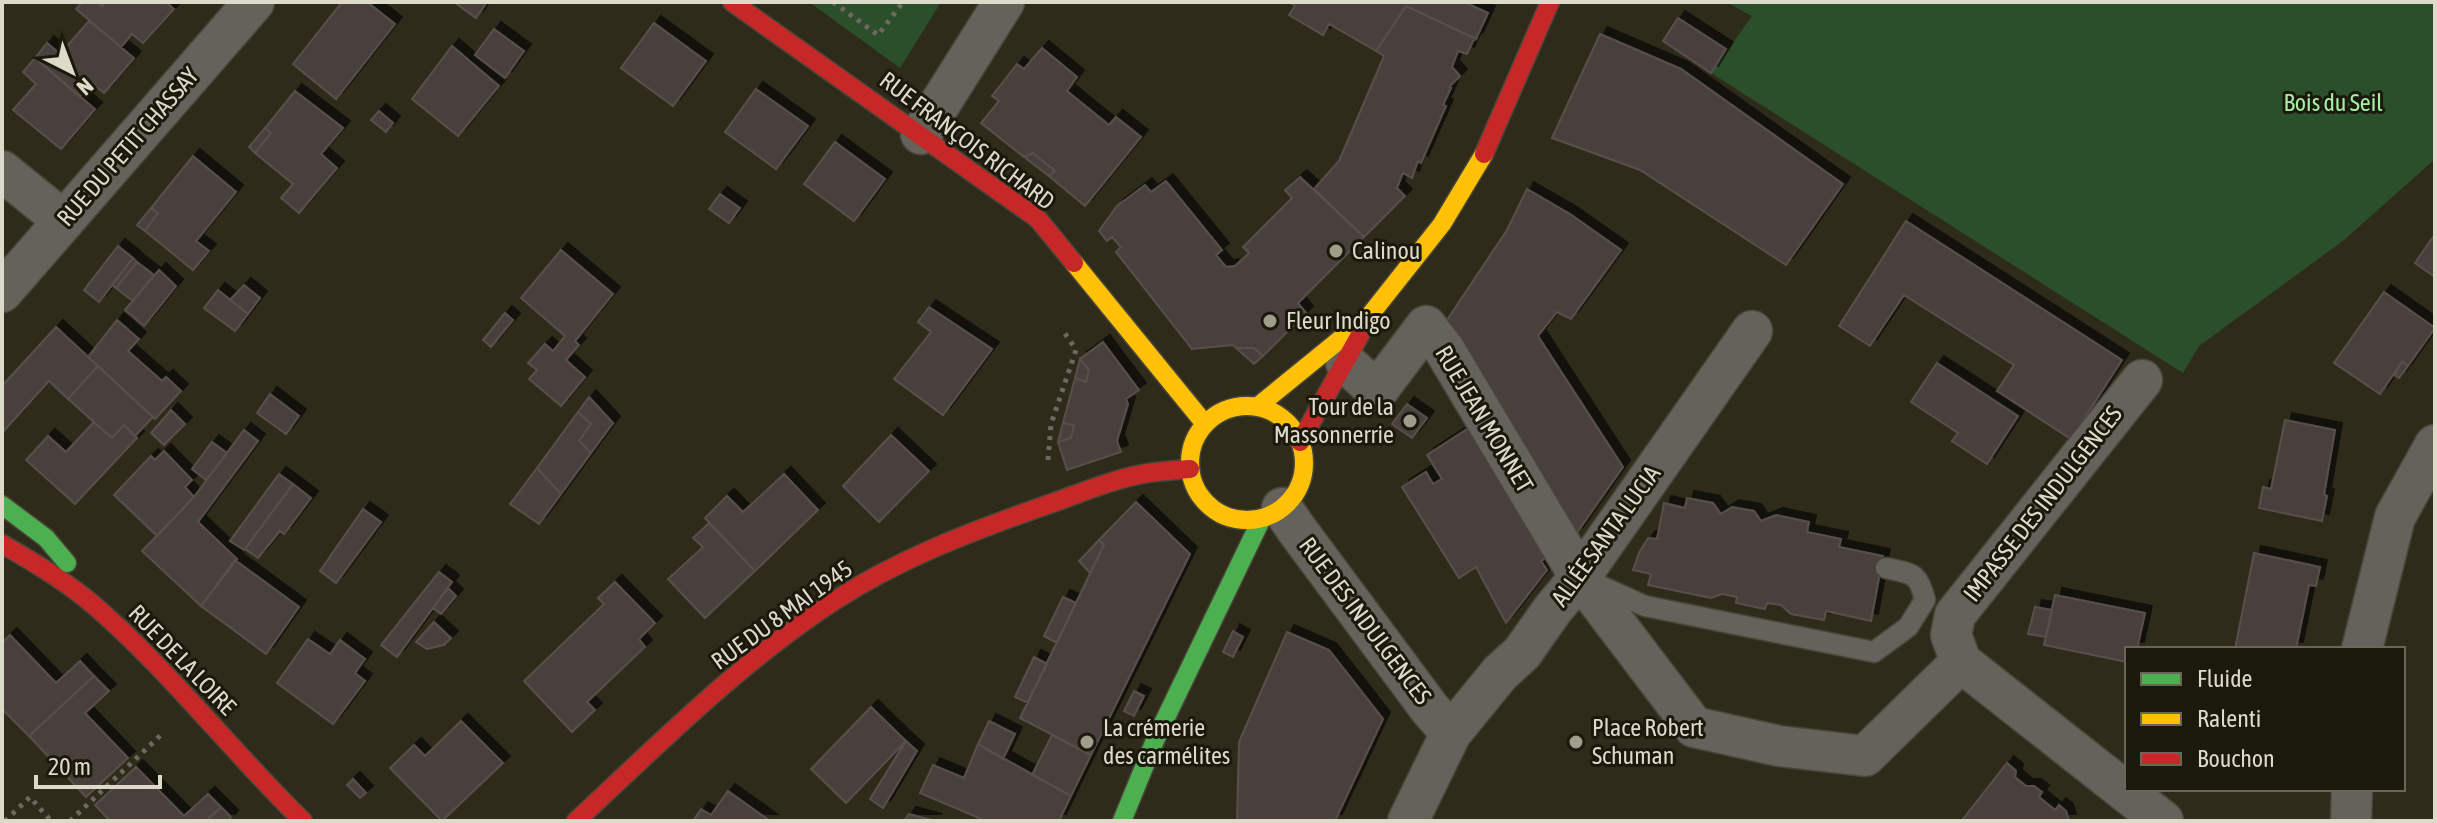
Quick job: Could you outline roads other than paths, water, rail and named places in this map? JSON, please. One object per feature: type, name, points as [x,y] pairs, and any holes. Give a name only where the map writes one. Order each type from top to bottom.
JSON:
[{"type":"street","name":"RUE DU PETIT CHASSAY","points":[[2,292],[254,2]]},
{"type":"street","name":"RUE FRANÇOIS RICHARD","points":[[732,2],[1038,219],[1205,424]]},
{"type":"street","points":[[921,134],[1004,2]]},
{"type":"street","points":[[1300,442],[1370,315],[1442,224],[1479,165],[1550,2]]},
{"type":"street","points":[[2,171],[64,221]]},
{"type":"street","points":[[1257,407],[1370,315]]},
{"type":"street","name":"RUE JEAN MONNET","points":[[1346,363],[1377,391],[1426,326],[1444,349],[1580,577]]},
{"type":"street","name":"ALLÉE SANTA LUCIA","points":[[1413,819],[1451,733],[1500,673],[1522,653],[1580,577],[1752,331]]},
{"type":"street","name":"IMPASSE DES INDULGENCES","points":[[1961,662],[1951,635],[1955,615],[2142,380]]},
{"type":"street","points":[[1122,821],[1154,741],[1214,612],[1272,513],[1294,494],[1302,478],[1304,460],[1300,442],[1291,426],[1276,413],[1257,407],[1238,406],[1220,413],[1205,424],[1196,437],[1190,469],[1195,487],[1206,503],[1235,519],[1272,513]]},
{"type":"street","points":[[2362,647],[2395,517],[2435,445]]},
{"type":"street","name":"RUE DU 8 MAI 1945","points":[[576,821],[755,660],[876,576],[921,554],[1060,502],[1147,473],[1190,469]]},
{"type":"street","name":"RUE DE LA LOIRE","points":[[2,505],[57,548],[93,602],[303,821]]},
{"type":"street","name":"RUE DES INDULGENCES","points":[[1272,513],[1297,530],[1451,733]]},
{"type":"street","points":[[1219,539],[1222,514]]},
{"type":"street","name":"RUE DE LA LOIRE","points":[[2,544],[35,560],[93,602]]},
{"type":"street","points":[[1214,612],[1217,564]]},
{"type":"street","points":[[1580,577],[1694,727],[1779,746],[1865,756],[1961,662],[2163,821]]},
{"type":"street","points":[[2351,821],[2352,791]]},
{"type":"lane","points":[[1580,577],[1645,606],[1874,652],[1908,627],[1925,600],[1920,582],[1914,575],[1886,568]]},
{"type":"place","name":"Calinou","points":[[1336,251]]},
{"type":"place","name":"Fleur Indigo","points":[[1270,321]]},
{"type":"place","name":"Tour de la Massonnerrie","points":[[1410,421]]},
{"type":"place","name":"La crémerie des carmélites","points":[[1087,742]]},
{"type":"place","name":"Place Robert Schuman","points":[[1576,742]]},
{"type":"park label","name":"Bois du Seil","points":[[2333,103]]}]
